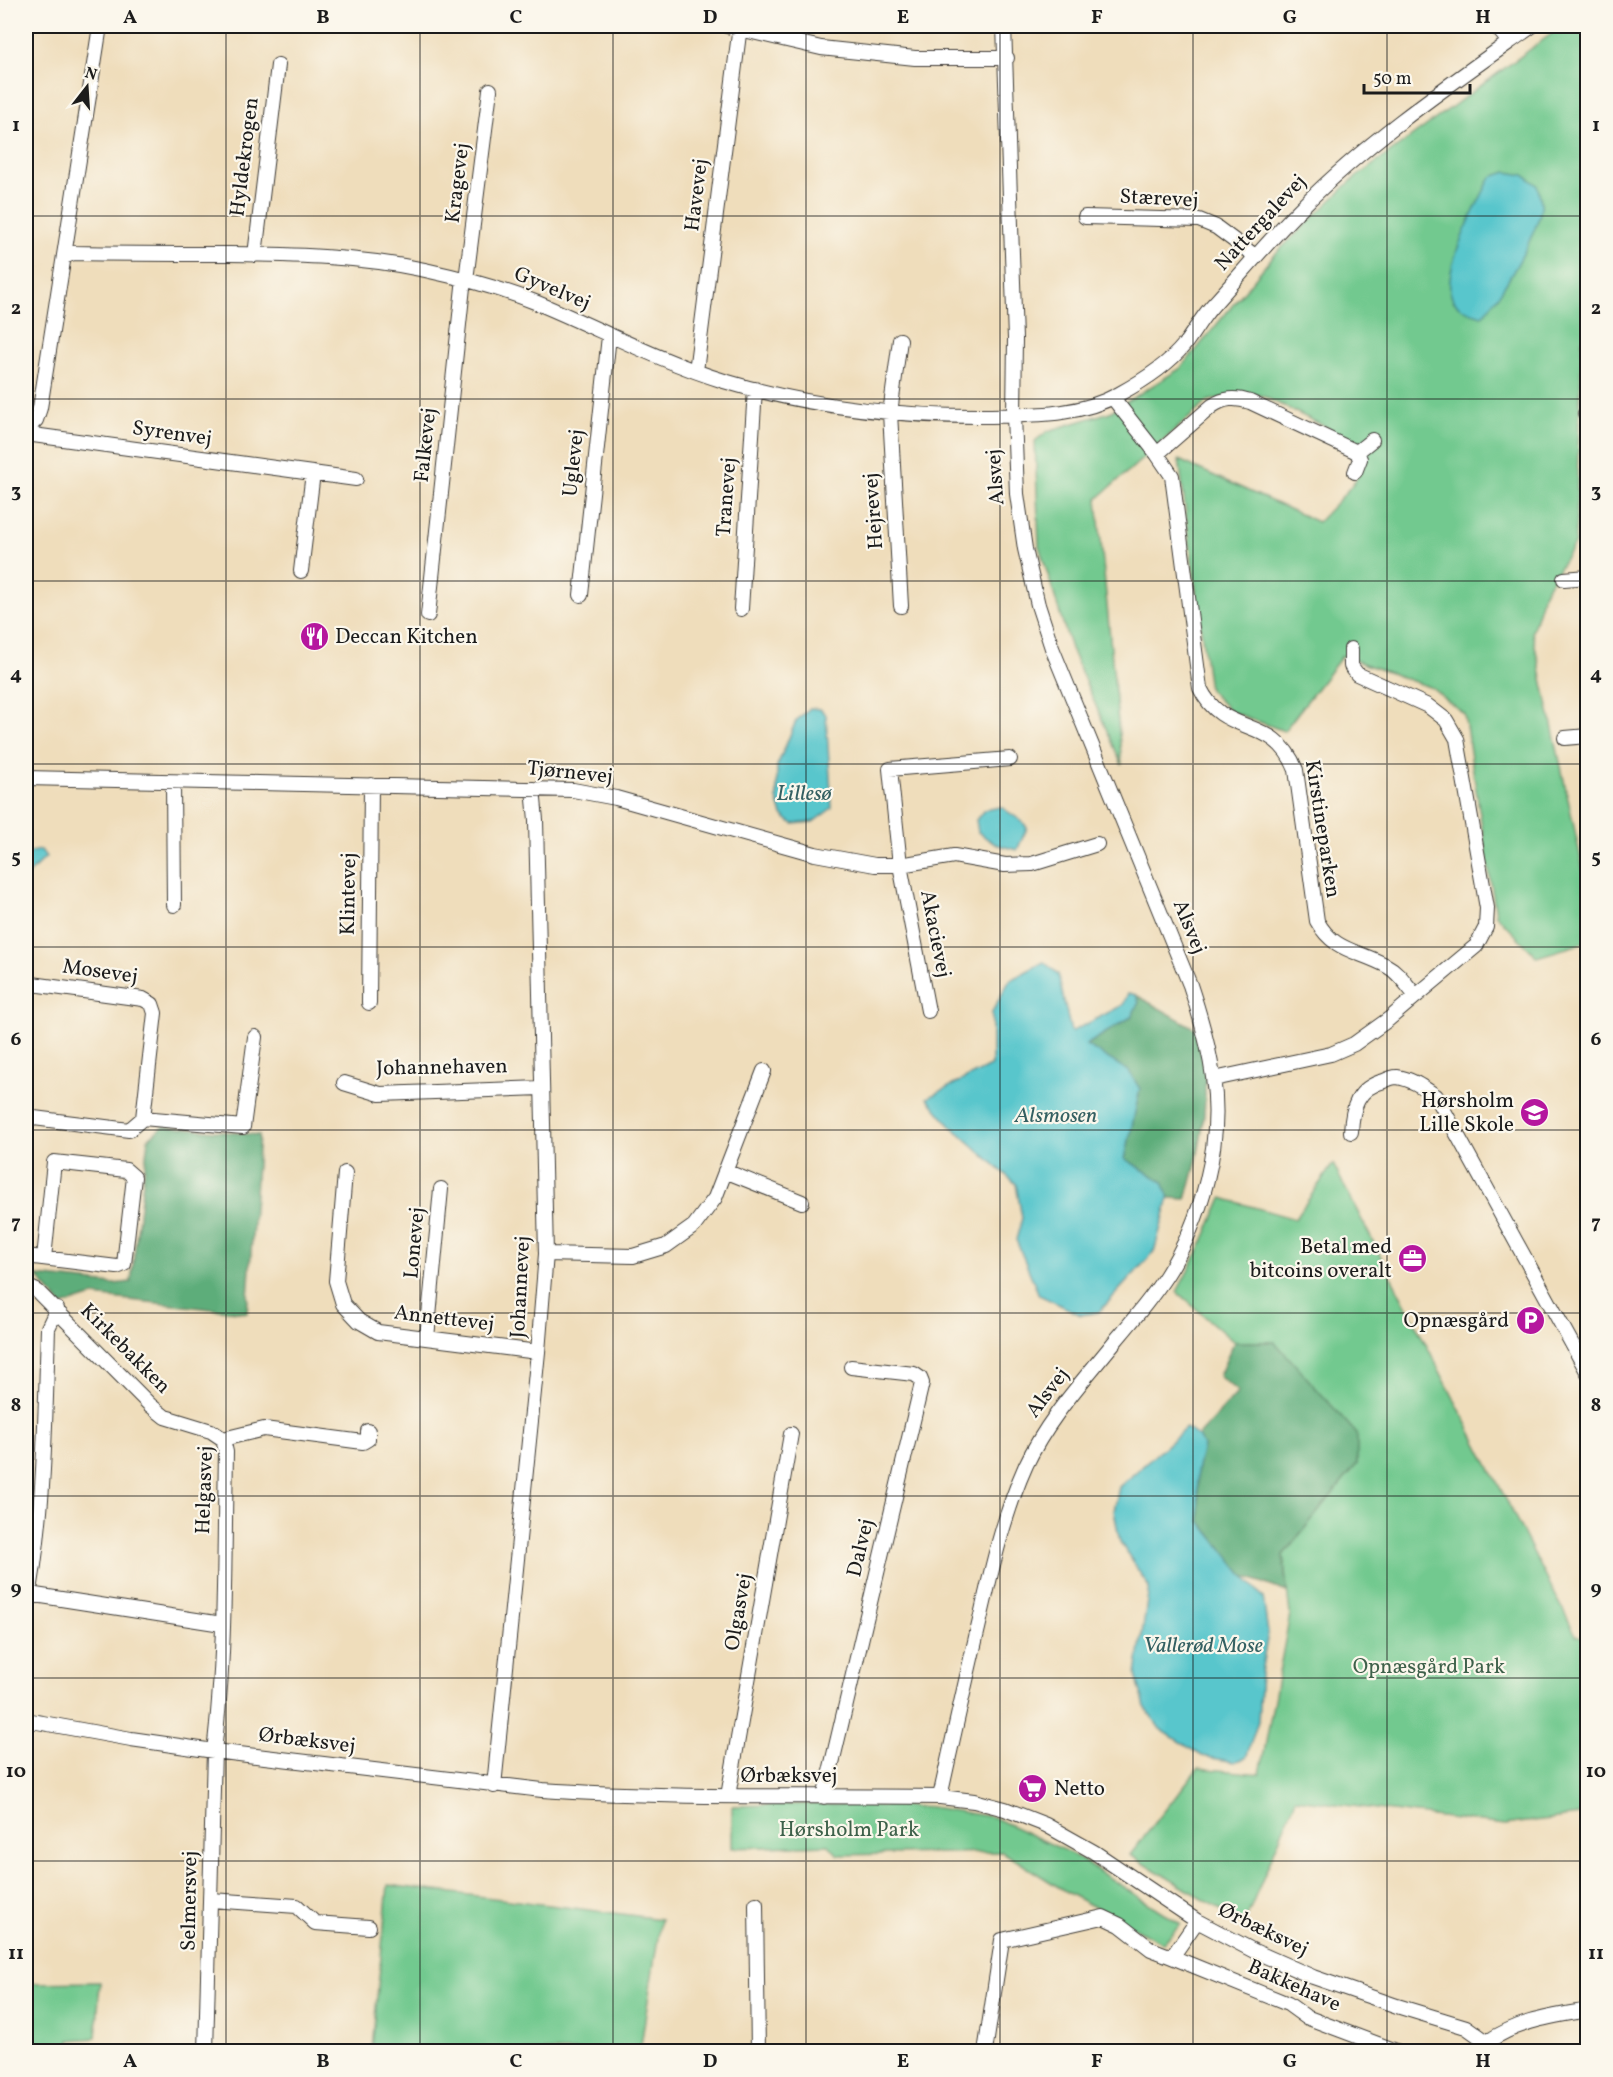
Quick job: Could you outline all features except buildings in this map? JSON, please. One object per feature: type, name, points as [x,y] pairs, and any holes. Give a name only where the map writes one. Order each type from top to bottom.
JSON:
[{"type":"street","points":[[26,432],[36,420],[40,408],[100,26]]},
{"type":"street","name":"Alsvej","points":[[940,1797],[995,1556],[1011,1502],[1027,1463],[1042,1435],[1060,1409],[1150,1299],[1180,1250],[1200,1201],[1210,1160],[1215,1114],[1214,1079],[1203,1026],[1190,985],[1052,648],[1024,549],[1017,494],[1014,415],[1015,339],[1007,58],[1004,26]]},
{"type":"street","points":[[1496,26],[1509,42]]},
{"type":"street","name":"Nattergalevej","points":[[1014,415],[1061,413],[1085,408],[1113,398],[1160,368],[1182,347],[1212,306],[1255,256],[1300,208],[1351,161],[1393,126],[1532,26]]},
{"type":"street","points":[[736,27],[821,48],[915,58],[1007,58]]},
{"type":"street","name":"Havevej","points":[[696,371],[736,27]]},
{"type":"street","name":"Hyldekrogen","points":[[255,255],[278,64]]},
{"type":"street","name":"Kragevej","points":[[465,280],[490,90]]},
{"type":"street","name":"Stærevej","points":[[1085,217],[1198,219],[1216,227],[1255,256]]},
{"type":"street","name":"Gyvelvej","points":[[64,257],[74,253],[326,255],[368,259],[431,271],[536,303],[609,336],[696,371],[755,389],[821,403],[890,412],[946,417],[1014,415]]},
{"type":"street","name":"Falkevej","points":[[428,615],[465,280]]},
{"type":"street","name":"Uglevej","points":[[581,595],[609,336]]},
{"type":"street","name":"Hejrevej","points":[[900,340],[890,412],[901,606]]},
{"type":"street","name":"Tranevej","points":[[741,609],[755,389]]},
{"type":"street","name":"Kirstineparken","points":[[1113,398],[1172,477],[1200,688],[1208,704],[1226,718],[1275,738],[1290,755],[1296,770],[1315,912],[1321,929],[1341,947],[1388,967],[1416,996]]},
{"type":"street","points":[[1157,454],[1212,406],[1220,401],[1236,398],[1250,402],[1357,453],[1360,459],[1355,472]]},
{"type":"street","name":"Syrenvej","points":[[26,432],[356,479]]},
{"type":"street","points":[[1357,453],[1372,440]]},
{"type":"street","points":[[302,571],[313,473]]},
{"type":"street","points":[[1564,579],[1587,577]]},
{"type":"street","points":[[1214,1079],[1331,1054],[1353,1044],[1389,1019],[1476,946],[1486,927],[1487,909],[1457,739],[1446,720],[1428,706],[1357,674],[1351,666],[1351,650]]},
{"type":"street","points":[[1565,738],[1587,736]]},
{"type":"street","name":"Akacievej","points":[[928,1011],[900,865],[890,769],[1010,759]]},
{"type":"street","name":"Tjørnevej","points":[[26,778],[573,790],[616,798],[815,854],[875,865],[900,865],[954,855],[1005,865],[1032,864],[1097,844]]},
{"type":"street","points":[[173,782],[174,905]]},
{"type":"street","name":"Klintevej","points":[[369,1003],[371,785]]},
{"type":"street","name":"Johannevej","points":[[494,1786],[546,1254],[536,820],[533,789]]},
{"type":"street","name":"Mosevej","points":[[32,984],[143,999],[153,1004],[155,1012],[143,1118]]},
{"type":"street","points":[[26,1117],[129,1130],[143,1118],[243,1127],[255,1037]]},
{"type":"street","points":[[546,1254],[633,1256],[666,1246],[694,1226],[706,1213],[715,1198],[764,1071]]},
{"type":"street","points":[[1352,1132],[1352,1111],[1360,1095],[1374,1083],[1396,1077],[1415,1083],[1436,1096],[1587,1373]]},
{"type":"street","name":"Johannehaven","points":[[344,1083],[380,1094],[541,1088]]},
{"type":"street","points":[[26,1256],[117,1267],[124,1264],[134,1178],[126,1170],[54,1162],[44,1258]]},
{"type":"street","points":[[725,1171],[802,1202]]},
{"type":"street","name":"Annettevej","points":[[345,1173],[336,1281],[343,1304],[359,1321],[378,1332],[538,1352]]},
{"type":"street","name":"Lonevej","points":[[427,1338],[441,1189]]},
{"type":"street","name":"Kirkebakken","points":[[31,1288],[57,1310],[150,1405],[165,1417],[211,1431],[223,1439]]},
{"type":"street","points":[[26,1612],[43,1479],[48,1328],[57,1310]]},
{"type":"street","name":"Dalvej","points":[[824,1797],[922,1383],[920,1377],[914,1374],[851,1367]]},
{"type":"street","name":"Helgasvej","points":[[214,1751],[222,1624],[226,1452],[223,1439],[264,1429],[363,1442],[368,1439],[368,1431]]},
{"type":"street","name":"Olgasvej","points":[[728,1796],[791,1434]]},
{"type":"street","points":[[29,1594],[222,1624]]},
{"type":"street","name":"Ørbæksvej","points":[[26,1720],[214,1751],[494,1786],[594,1794],[940,1797],[974,1801],[1005,1809],[1046,1825],[1094,1852],[1197,1921],[1254,1951],[1312,1977],[1397,2006],[1466,2026],[1491,2047]]},
{"type":"street","name":"Selmersvej","points":[[206,2052],[214,1751]]},
{"type":"street","points":[[211,1900],[297,1906],[315,1923],[369,1927]]},
{"type":"street","points":[[756,1904],[758,2052]]},
{"type":"street","name":"Bakkehave","points":[[985,2052],[1002,1940],[1103,1917],[1120,1925],[1151,1949],[1288,2004],[1306,2017],[1399,2052]]},
{"type":"street","points":[[1172,1957],[1197,1921]]},
{"type":"street","points":[[1491,2047],[1506,2030],[1526,2022],[1587,2010]]},
{"type":"green space","points":[[1562,26],[1587,26],[1588,339],[1582,341],[1575,543],[1544,592],[1532,632],[1587,887],[1587,942],[1537,957],[1496,915],[1464,714],[1432,688],[1342,656],[1284,731],[1230,711],[1209,690],[1179,460],[1318,522],[1343,496],[1358,476],[1364,454],[1361,443],[1351,443],[1336,437],[1334,431],[1263,396],[1241,393],[1208,401],[1097,499],[1122,765],[1071,649],[1039,546],[1035,441],[1048,431],[1110,412],[1181,368],[1274,255],[1351,181]]},
{"type":"green space","points":[[1136,995],[1196,1029],[1203,1058],[1205,1107],[1195,1168],[1186,1199],[1169,1198],[1163,1182],[1125,1159],[1140,1089],[1086,1045],[1131,1017],[1139,1002]]},
{"type":"green space","points":[[163,1126],[259,1135],[247,1313],[93,1296],[62,1306],[37,1276],[113,1284],[131,1282],[148,1139]]},
{"type":"green space","name":"Opnæsgård Park","points":[[1333,1164],[1576,1635],[1587,1639],[1587,1814],[1504,1825],[1296,1799],[1244,1924],[1130,1855],[1198,1768],[1260,1774],[1290,1614],[1283,1555],[1357,1464],[1275,1342],[1234,1342],[1177,1292],[1222,1198],[1295,1219]]},
{"type":"green space","points":[[1234,1342],[1275,1342],[1357,1434],[1357,1464],[1283,1555],[1287,1592],[1244,1576],[1200,1521],[1197,1472],[1203,1446],[1198,1436],[1238,1392],[1219,1376]]},
{"type":"green space","name":"Hørsholm Park","points":[[814,1804],[932,1807],[993,1817],[1072,1854],[1181,1924],[1163,1943],[1068,1893],[1003,1852],[838,1855],[829,1845],[732,1848],[732,1806]]},
{"type":"green space","points":[[388,1885],[661,1919],[640,2051],[399,2052],[372,2048]]},
{"type":"green space","points":[[100,1982],[96,2038],[70,2040],[68,2051],[26,2051],[26,1983]]},
{"type":"water","points":[[1507,172],[1524,175],[1537,185],[1541,208],[1533,233],[1517,265],[1499,295],[1482,316],[1462,309],[1453,300],[1450,288],[1451,273],[1469,220],[1491,177]]},
{"type":"water","name":"Lillesø","points":[[810,708],[820,709],[826,715],[832,808],[813,822],[793,824],[782,815],[777,799],[777,766],[796,721]]},
{"type":"water","points":[[1001,807],[1023,822],[1027,828],[1017,850],[995,844],[978,832],[976,820],[984,810]]},
{"type":"water","points":[[41,850],[46,857],[26,877],[26,853]]},
{"type":"water","name":"Alsmosen","points":[[1044,962],[1058,974],[1071,1032],[1123,1005],[1128,993],[1136,995],[1139,1002],[1131,1017],[1086,1045],[1129,1071],[1140,1089],[1125,1159],[1163,1182],[1169,1198],[1154,1252],[1099,1312],[1081,1315],[1039,1295],[1016,1240],[1022,1218],[1016,1184],[950,1125],[927,1098],[992,1065],[992,1012],[1010,980]]},
{"type":"water","name":"Vallerød Mose","points":[[1186,1428],[1198,1436],[1203,1446],[1197,1472],[1200,1521],[1263,1597],[1268,1633],[1261,1673],[1258,1721],[1246,1758],[1234,1762],[1202,1756],[1160,1729],[1145,1707],[1136,1675],[1149,1587],[1120,1542],[1114,1511],[1119,1487]]},
{"type":"place","name":"Deccan Kitchen","points":[[314,637]]},
{"type":"place","name":"Hørsholm Lille Skole","points":[[1535,1113]]},
{"type":"place","name":"Betal med bitcoins overalt","points":[[1413,1259]]},
{"type":"place","name":"Opnæsgård","points":[[1530,1321]]},
{"type":"place","name":"Netto","points":[[1033,1789]]}]
